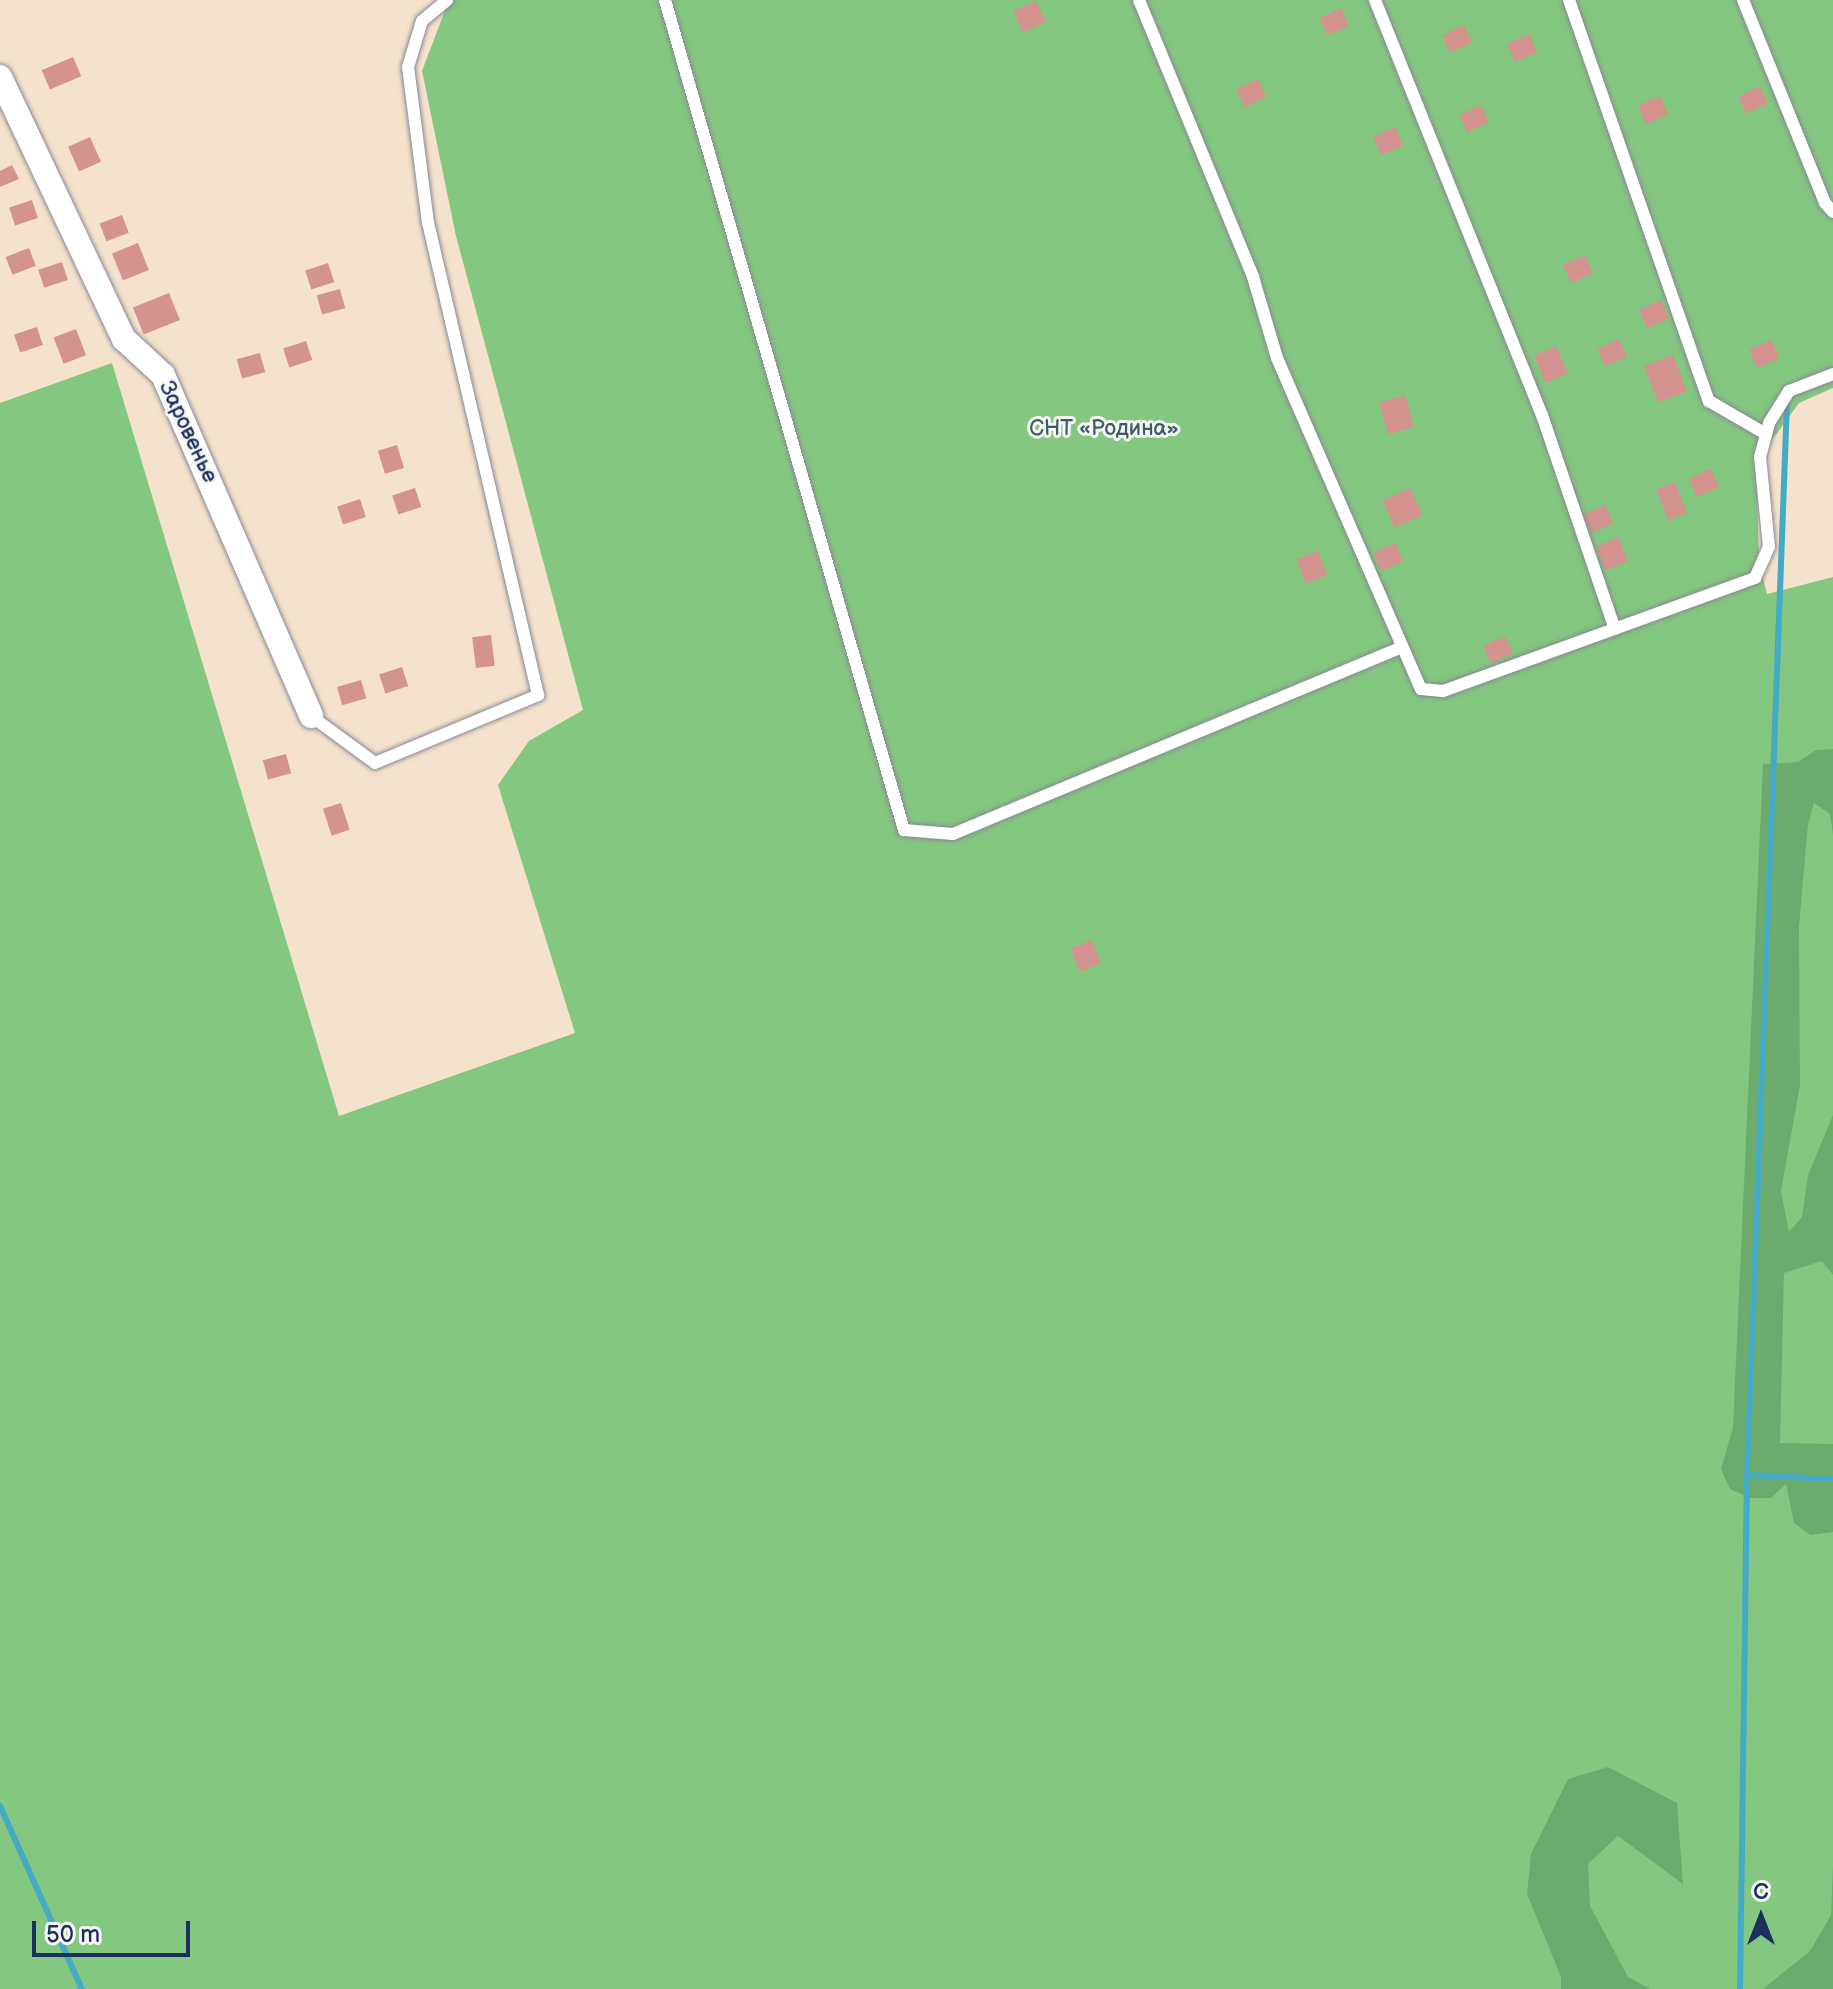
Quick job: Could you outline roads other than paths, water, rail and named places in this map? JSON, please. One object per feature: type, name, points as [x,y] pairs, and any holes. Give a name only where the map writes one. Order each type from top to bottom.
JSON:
[{"type":"street","name":"Заровенье","points":[[0,77],[124,339],[163,375],[311,716]]},
{"type":"lane","points":[[311,716],[375,763],[538,695],[428,223],[408,67],[422,21],[447,0]]},
{"type":"lane","points":[[665,0],[904,830],[953,834],[1402,647]]},
{"type":"lane","points":[[1139,0],[1253,277],[1277,358],[1421,689],[1443,691],[1755,578],[1769,547],[1760,457],[1766,434],[1789,391],[1833,374]]},
{"type":"lane","points":[[1375,0],[1542,415],[1615,629]]},
{"type":"lane","points":[[1569,0],[1709,401],[1766,434]]},
{"type":"lane","points":[[1743,0],[1825,203],[1833,212]]},
{"type":"waterway","points":[[1787,403],[1747,1475],[1833,1479]]},
{"type":"waterway","points":[[1740,1989],[1747,1475]]},
{"type":"waterway","points":[[0,1806],[82,1989]]},
{"type":"park label","name":"СНТ «Родина»","points":[[1104,429]]}]
